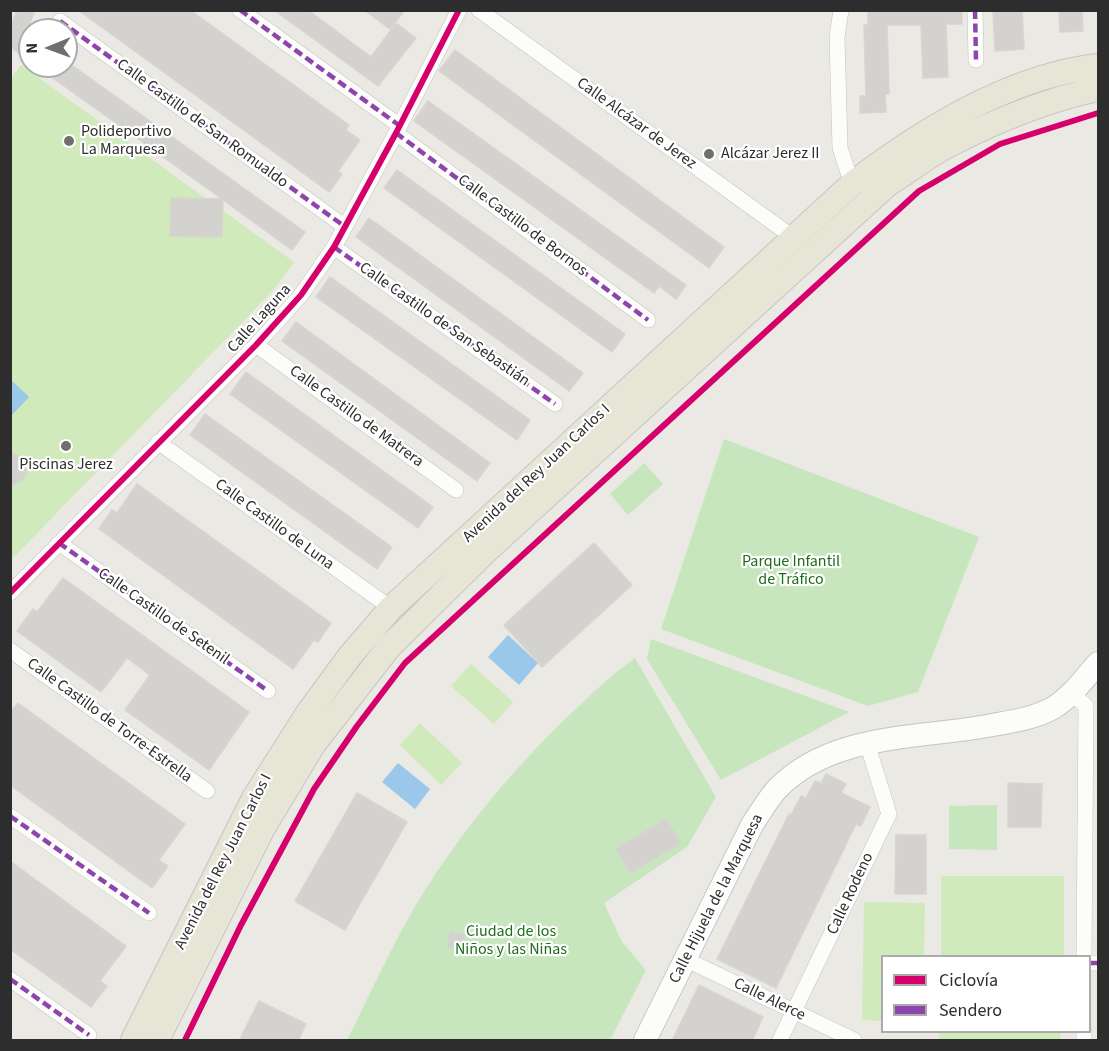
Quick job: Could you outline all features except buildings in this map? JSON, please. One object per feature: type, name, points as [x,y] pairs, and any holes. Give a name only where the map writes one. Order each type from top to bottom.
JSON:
[{"type":"main road","name":"Avenida del Rey Juan Carlos I","points":[[133,1041],[254,798],[308,713],[349,657],[391,608],[852,184],[902,147],[938,125],[993,98],[1043,78],[1098,66]]},
{"type":"main road","name":"Avenida del Rey Juan Carlos I","points":[[157,1041],[269,819],[313,745],[389,646],[483,554],[888,184],[945,147],[1015,113],[1067,95],[1098,89]]},
{"type":"street","name":"Calle Castillo de Bornos","points":[[240,10],[648,320]]},
{"type":"street","name":"Calle Laguna","points":[[10,593],[256,345],[301,295],[333,247],[398,129],[459,10]]},
{"type":"street","name":"Calle Alcázar de Jerez","points":[[479,10],[794,238]]},
{"type":"street","points":[[841,10],[837,37],[840,148],[852,184]]},
{"type":"street","points":[[975,10],[976,60]]},
{"type":"street","name":"Calle Castillo de San Romualdo","points":[[78,34],[344,226]]},
{"type":"street","name":"Calle Castillo de San Sebastián","points":[[333,247],[555,404]]},
{"type":"street","name":"Calle Castillo de Matrera","points":[[256,345],[456,490]]},
{"type":"street","name":"Calle Castillo de Luna","points":[[158,442],[391,608]]},
{"type":"street","name":"Calle Castillo de Setenil","points":[[58,543],[268,691]]},
{"type":"street","name":"Calle Castillo de Torre-Estrella","points":[[10,650],[207,791]]},
{"type":"street","name":"Calle Hijuela de la Marquesa","points":[[645,1041],[753,823],[777,790],[805,766],[837,750],[867,743],[956,732],[1021,720],[1053,708],[1085,703],[1098,663]]},
{"type":"street","points":[[1084,955],[1085,703]]},
{"type":"street","name":"Calle Rodeno","points":[[780,1041],[889,814],[867,743]]},
{"type":"street","points":[[10,816],[149,914]]},
{"type":"street","name":"Calle Alerce","points":[[685,959],[854,1041]]},
{"type":"street","points":[[10,979],[89,1035]]},
{"type":"green space","points":[[18,69],[18,78],[39,78],[294,262],[275,288],[11,560],[10,80]]},
{"type":"green space","name":"Parque Infantil de Tráfico","points":[[724,439],[979,537],[918,692],[868,706],[661,629]]},
{"type":"green space","points":[[644,463],[663,484],[628,515],[610,494]]},
{"type":"green space","points":[[651,639],[849,712],[721,780],[647,659]]},
{"type":"green space","name":"Ciudad de los Niños y las Niñas","points":[[635,658],[716,797],[687,847],[604,903],[622,942],[646,970],[610,1040],[347,1040],[405,924],[427,887],[479,814],[558,726],[599,687]]},
{"type":"green space","points":[[471,664],[513,702],[494,724],[451,686]]},
{"type":"green space","points":[[420,723],[462,763],[441,785],[400,745]]},
{"type":"green space","points":[[997,805],[997,850],[949,849],[949,806]]},
{"type":"green space","points":[[941,876],[1064,876],[1064,955],[941,955]]},
{"type":"green space","points":[[864,902],[925,903],[924,955],[881,955],[881,1021],[862,1020]]},
{"type":"green space","points":[[939,1033],[1061,1033],[1060,1040],[939,1040]]},
{"type":"water","points":[[10,379],[29,397],[11,416],[10,416]]},
{"type":"water","points":[[508,635],[538,663],[519,685],[488,657]]},
{"type":"water","points":[[398,763],[430,789],[415,809],[382,782]]},
{"type":"marked path","points":[[240,10],[400,126]]},
{"type":"marked path","points":[[975,10],[976,60]]},
{"type":"marked path","points":[[78,34],[344,226]]},
{"type":"marked path","points":[[396,133],[648,320]]},
{"type":"marked path","points":[[334,247],[555,404]]},
{"type":"marked path","points":[[59,543],[268,691]]},
{"type":"marked path","points":[[10,816],[149,913]]},
{"type":"marked path","points":[[1091,963],[1098,963]]},
{"type":"marked path","points":[[10,979],[89,1035]]},
{"type":"cycle path","points":[[10,593],[256,345],[301,295],[334,247],[459,10]]},
{"type":"cycle path","points":[[185,1040],[241,925],[314,789],[357,726],[405,663],[919,191],[1000,144],[1098,113]]},
{"type":"place","name":"Polideportivo La Marquesa","points":[[69,141]]},
{"type":"place","name":"Alcázar Jerez II","points":[[709,154]]},
{"type":"place","name":"Piscinas Jerez","points":[[66,446]]}]
